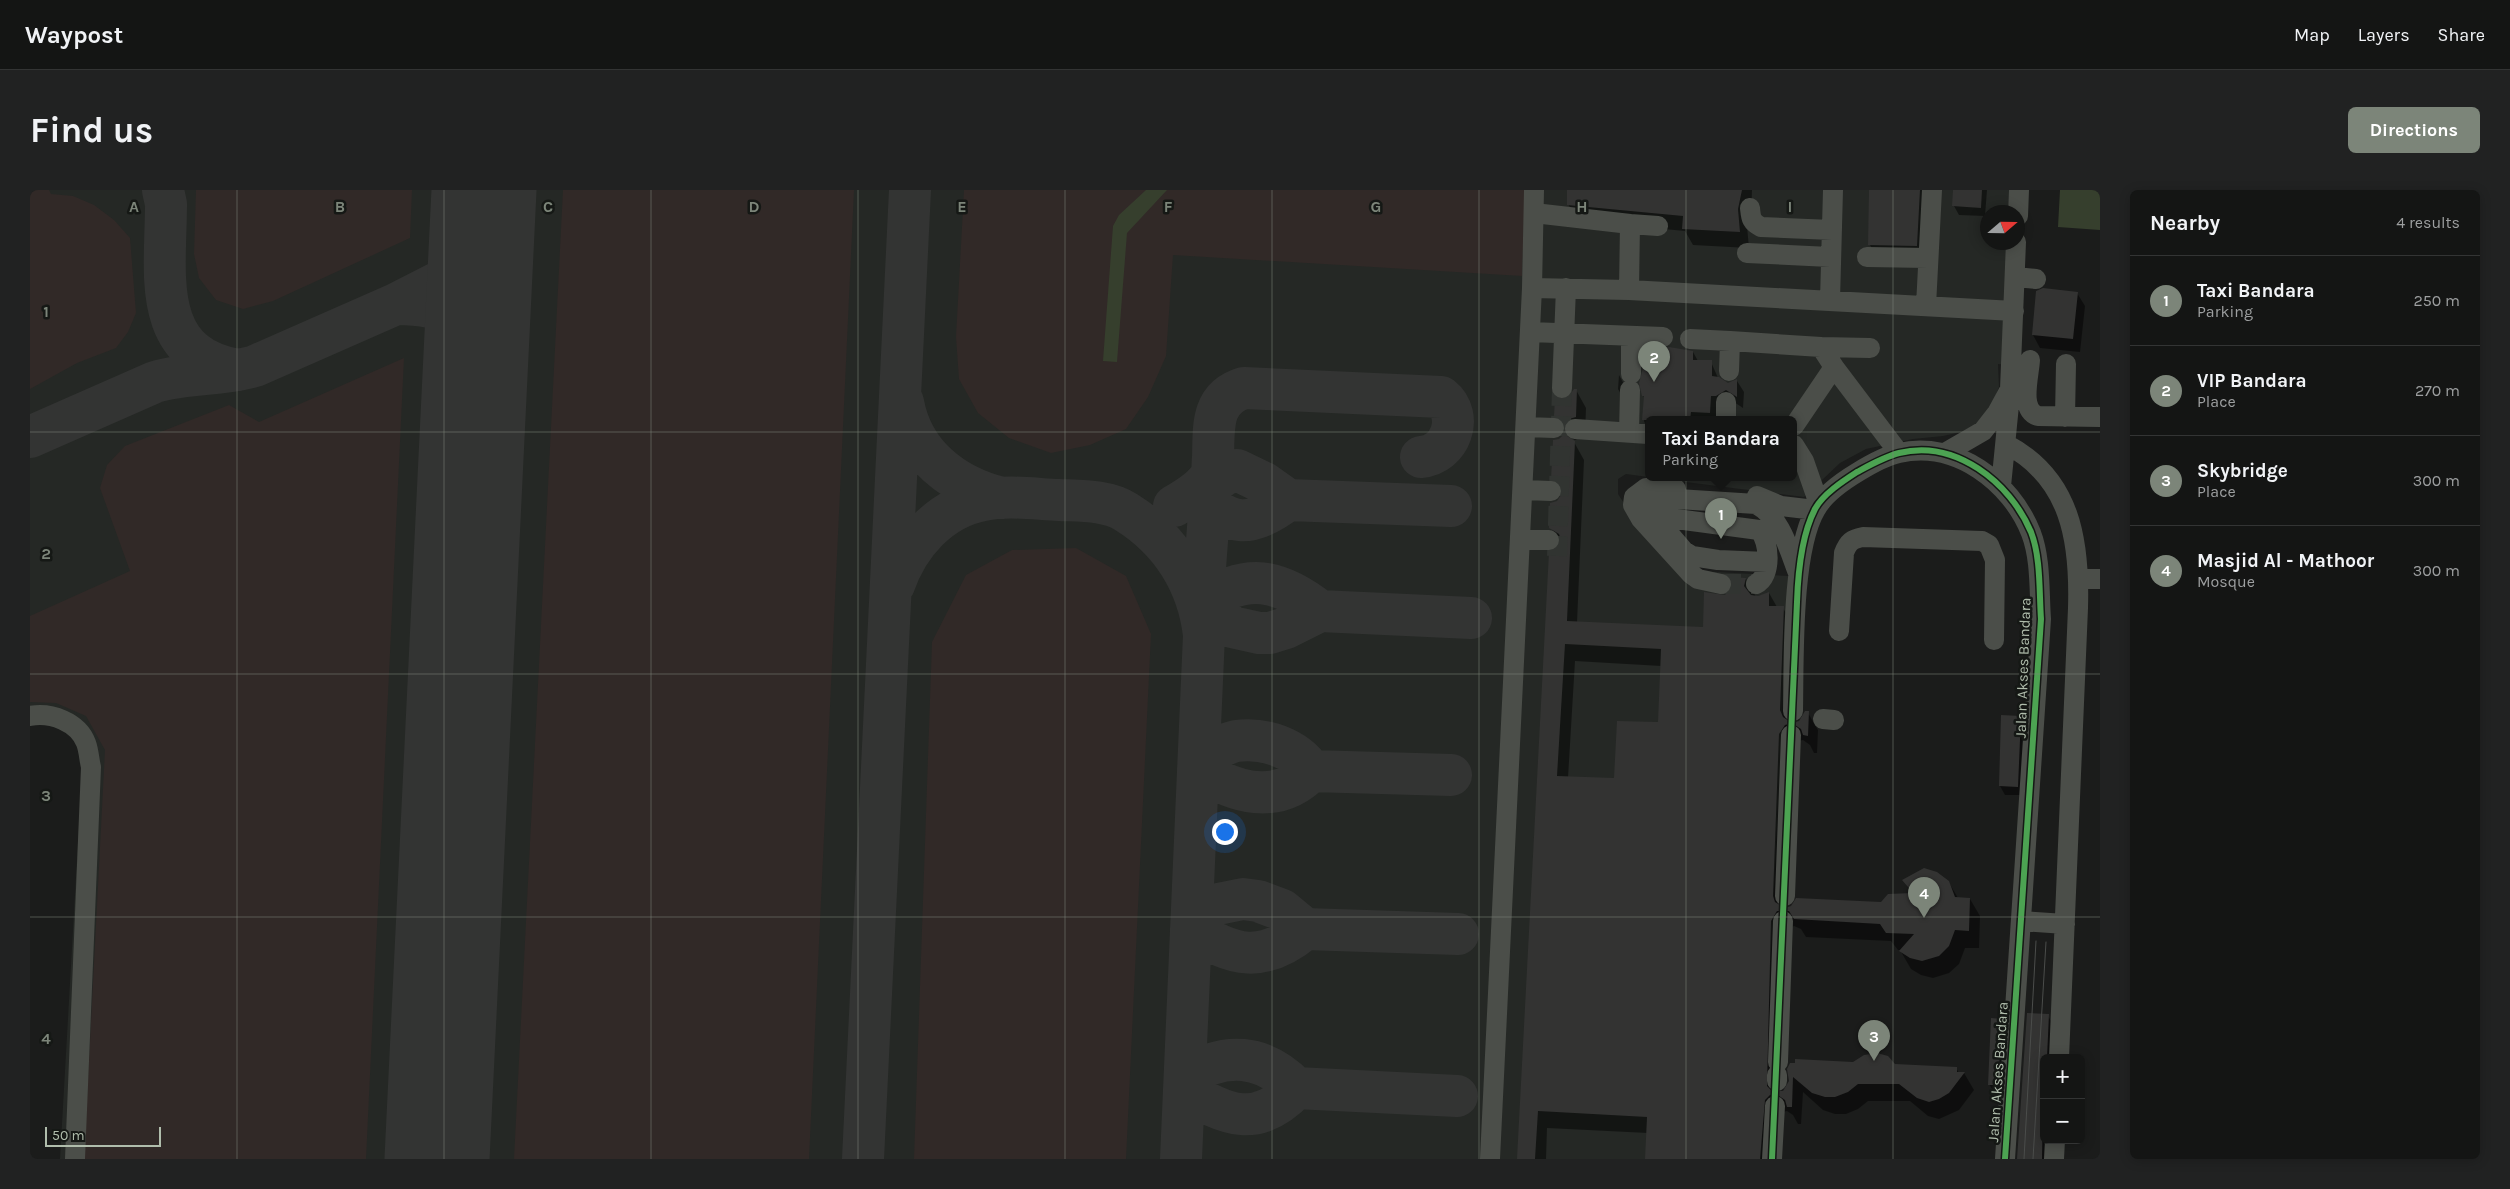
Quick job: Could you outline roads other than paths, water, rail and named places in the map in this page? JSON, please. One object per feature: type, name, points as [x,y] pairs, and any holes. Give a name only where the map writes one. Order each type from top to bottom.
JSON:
[{"type":"street","points":[[1490,1159],[1526,427],[1534,190]]},
{"type":"street","points":[[1830,300],[1833,190]]},
{"type":"street","points":[[1926,306],[1932,190]]},
{"type":"street","points":[[2018,205],[2019,190]]},
{"type":"street","points":[[1751,198],[1751,219],[1754,224],[1761,227],[1832,230]]},
{"type":"street","points":[[1534,213],[1658,226]]},
{"type":"street","points":[[1629,290],[1630,224]]},
{"type":"street","points":[[2016,250],[2014,311],[2019,389],[2028,409],[2032,414],[2065,417],[2100,417]]},
{"type":"street","points":[[1747,254],[1830,257]]},
{"type":"street","points":[[1867,257],[1928,258]]},
{"type":"street","points":[[2015,277],[2036,279]]},
{"type":"street","points":[[1532,288],[1629,290],[2014,311]]},
{"type":"street","points":[[1562,388],[1566,288]]},
{"type":"street","points":[[1530,332],[1663,337]]},
{"type":"street","points":[[1575,429],[1639,433],[1631,382],[1631,336]]},
{"type":"street","points":[[1690,339],[1870,348]]},
{"type":"street","points":[[1729,371],[1730,341]]},
{"type":"street","points":[[1821,347],[1899,453]]},
{"type":"street","points":[[2001,486],[2006,444],[2019,389],[2030,360]]},
{"type":"street","points":[[2065,417],[2066,364]]},
{"type":"street","points":[[1797,422],[1834,367]]},
{"type":"street","points":[[1945,453],[1982,432],[2019,389]]},
{"type":"street","points":[[1526,427],[1554,428]]},
{"type":"street","points":[[2006,444],[2036,463],[2058,491],[2072,524],[2079,579],[2059,1054]]},
{"type":"street","points":[[1721,584],[1698,579],[1691,574],[1641,519],[1633,505],[1634,497],[1646,488],[1696,489],[1756,496],[1781,506],[1817,507],[1804,461],[1797,450]]},
{"type":"street","name":"Jalan Akses Bandara","points":[[1793,711],[1798,573],[1806,537],[1817,507],[1848,478],[1874,462],[1899,453],[1922,451],[1945,453],[1967,461],[2001,486],[2016,505],[2031,533],[2038,568],[2041,619],[2005,1159]]},
{"type":"street","points":[[1522,490],[1551,491]]},
{"type":"street","points":[[1767,562],[1718,560],[1692,556],[1684,551],[1654,516],[1650,508],[1654,501],[1662,498],[1756,504],[1767,510],[1776,520],[1798,573]]},
{"type":"street","points":[[1654,516],[1759,530],[1765,539],[1767,562],[1765,573],[1756,584]]},
{"type":"street","points":[[1839,631],[1844,553],[1847,544],[1853,539],[1863,537],[1982,541],[1988,545],[1995,560],[1994,640]]},
{"type":"street","points":[[1520,540],[1549,540]]},
{"type":"street","points":[[2079,579],[2100,580]]},
{"type":"street","points":[[30,716],[38,714],[55,717],[75,726],[86,742],[91,767],[75,1159]]},
{"type":"street","points":[[1785,896],[1791,735]]},
{"type":"street","points":[[2021,921],[2065,924]]},
{"type":"street","points":[[1777,1073],[1783,922]]},
{"type":"street","points":[[1772,1159],[1775,1106]]},
{"type":"street","points":[[2054,1144],[2054,1159]]},
{"type":"tunnel","points":[[1557,556],[1562,388]]},
{"type":"tunnel","points":[[1721,584],[1756,584]]},
{"type":"tram line","points":[[2024,1159],[2036,941]]},
{"type":"tram line","points":[[2033,1159],[2046,942]]},
{"type":"place","name":"VIP Bandara","points":[[1654,382]]},
{"type":"place","name":"Taxi Bandara","points":[[1721,539]]},
{"type":"place","name":"Masjid Al - Mathoor","points":[[1924,918]]},
{"type":"place","name":"Skybridge","points":[[1874,1061]]}]
